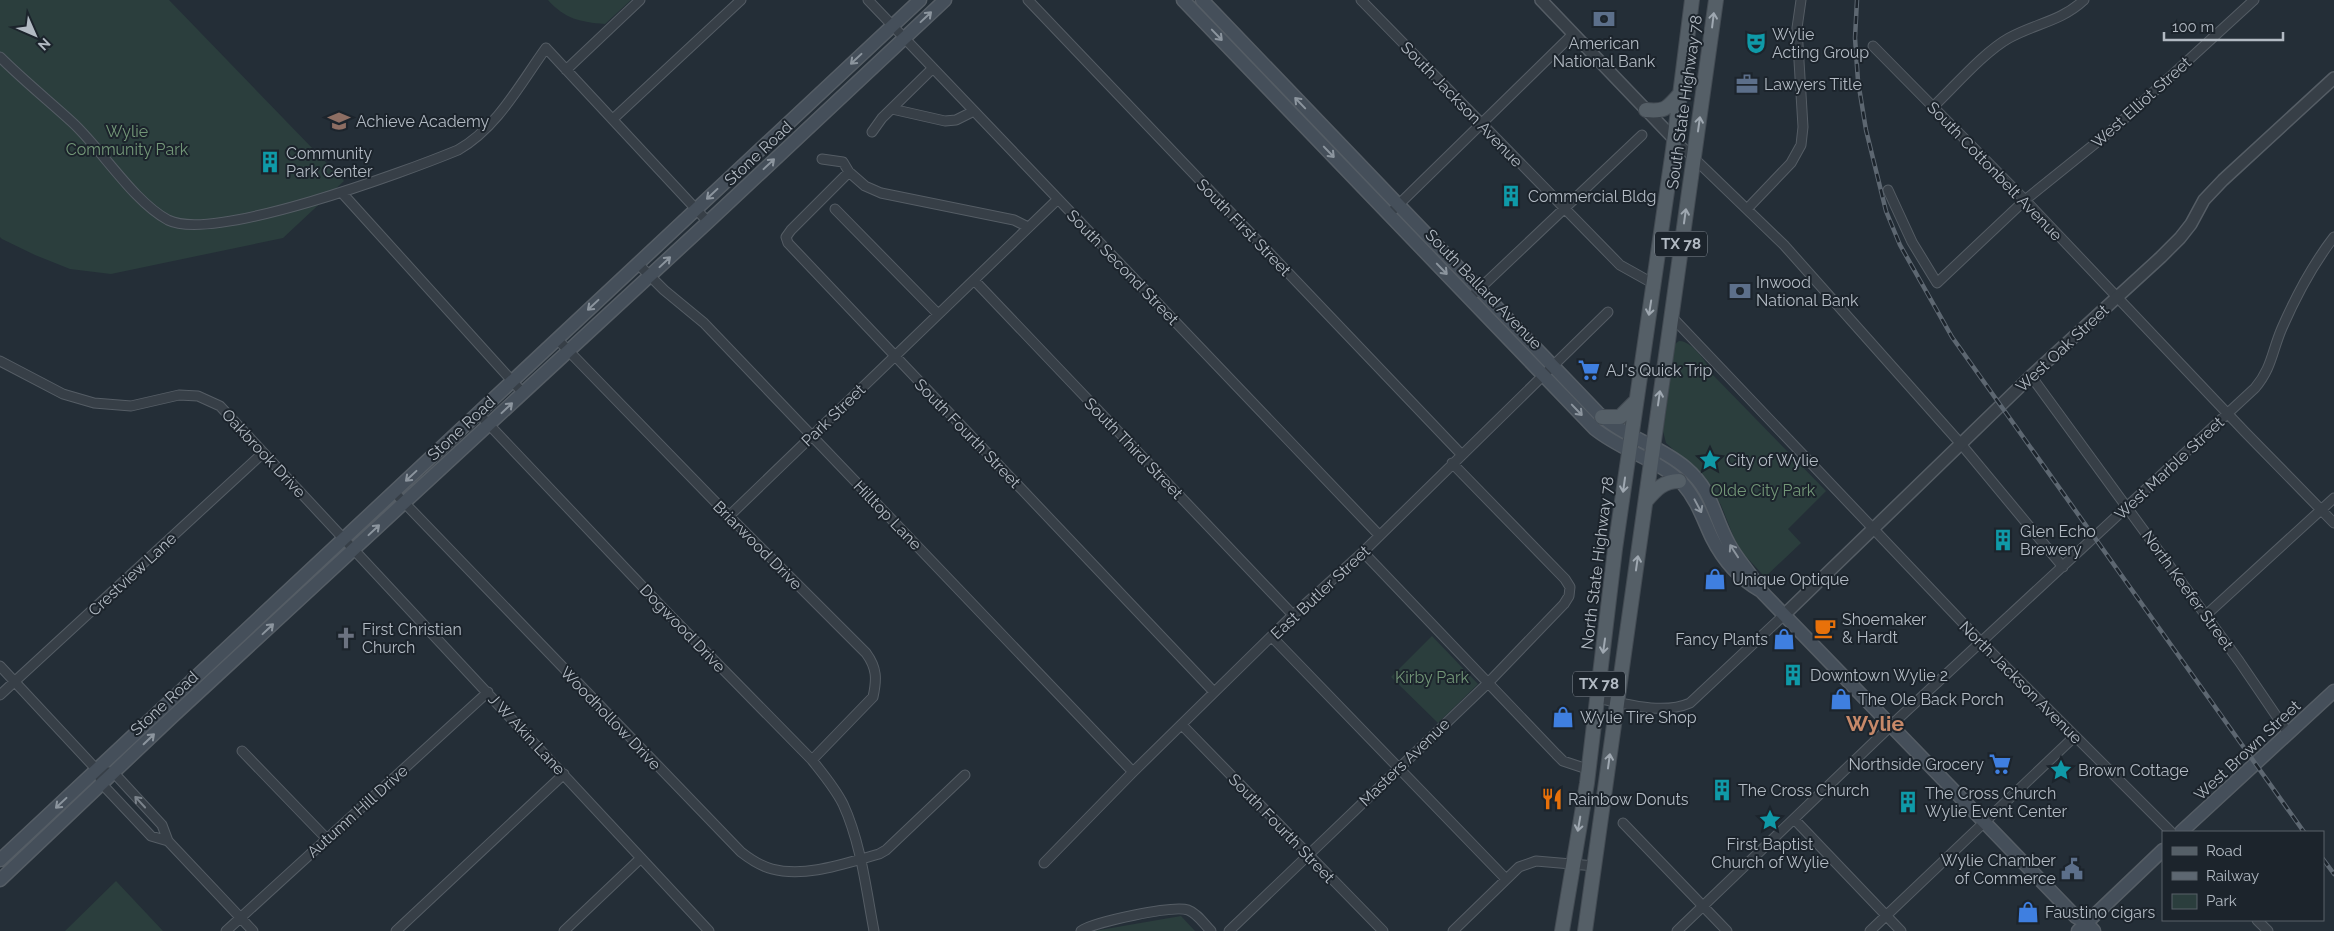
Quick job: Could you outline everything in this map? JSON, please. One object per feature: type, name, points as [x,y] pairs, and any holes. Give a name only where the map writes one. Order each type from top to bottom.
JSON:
[{"type":"main road","name":"Stone Road","points":[[0,860],[920,0]]},
{"type":"main road","name":"Stone Road","points":[[0,880],[945,0]]},
{"type":"main road","name":"South Ballard Avenue","points":[[1183,0],[1256,76],[1393,209],[1480,288],[1602,417],[1651,461],[1679,481],[1696,502],[1724,558],[1747,583],[1761,591]]},
{"type":"main road","name":"South Ballard Avenue","points":[[1202,0],[1266,67],[1470,298],[1595,429],[1610,440],[1653,446],[1678,462],[1700,483],[1713,502],[1729,544],[1753,576],[1761,591],[2083,927]]},
{"type":"main road","name":"South State Highway 78","points":[[1630,443],[1654,284],[1692,0]]},
{"type":"main road","name":"South State Highway 78","points":[[1653,446],[1716,0]]},
{"type":"main road","points":[[1256,76],[1266,67]]},
{"type":"main road","points":[[1646,110],[1664,110],[1680,94]]},
{"type":"main road","points":[[1602,417],[1620,417],[1636,400]]},
{"type":"main road","name":"North State Highway 78","points":[[1562,931],[1597,698],[1630,443]]},
{"type":"main road","name":"TX 78","points":[[1585,931],[1653,446]]},
{"type":"main road","points":[[1646,501],[1659,487],[1672,481],[1679,481]]},
{"type":"main road","name":"West Brown Street","points":[[2182,831],[2334,691]]},
{"type":"main road","points":[[2083,927],[2162,851]]},
{"type":"street","points":[[566,70],[640,0]]},
{"type":"street","points":[[612,119],[741,0]]},
{"type":"street","name":"South Second Street","points":[[868,0],[1379,535]]},
{"type":"street","name":"South First Street","points":[[1028,0],[1461,454]]},
{"type":"street","name":"South Jackson Avenue","points":[[1361,0],[1620,265],[1654,284]]},
{"type":"street","points":[[1541,0],[1693,159],[1784,245],[1961,444],[2063,566]]},
{"type":"street","points":[[1747,209],[1791,163],[1801,145],[1803,127],[1797,28],[1801,0]]},
{"type":"street","points":[[1933,107],[1998,44],[2059,18],[2084,0]]},
{"type":"street","name":"West Elliot Street","points":[[1888,190],[1912,242],[1937,283],[2025,200],[2112,130],[2254,0]]},
{"type":"street","points":[[1393,209],[1572,34]]},
{"type":"street","name":"South Cottonbelt Avenue","points":[[1873,46],[2025,200],[2227,414],[2334,523]]},
{"type":"street","points":[[0,57],[74,124],[151,208],[169,220],[192,225],[236,219],[343,194],[437,159],[474,141],[498,116],[546,48],[708,222]]},
{"type":"street","points":[[872,132],[882,118],[933,68]]},
{"type":"street","name":"West Oak Street","points":[[1784,615],[2031,376],[2180,238],[2191,224],[2204,200],[2223,180],[2334,78]]},
{"type":"street","points":[[892,109],[945,121],[956,120],[974,110]]},
{"type":"street","points":[[1470,298],[1642,135]]},
{"type":"street","points":[[822,159],[843,162],[849,172],[865,186],[881,193],[1014,220],[1028,227]]},
{"type":"street","name":"South Fourth Street","points":[[849,172],[786,237],[788,243],[800,258],[1214,692]]},
{"type":"street","points":[[343,194],[523,393]]},
{"type":"street","name":"Park Street","points":[[729,516],[1058,199]]},
{"type":"street","points":[[835,209],[938,314]]},
{"type":"street","name":"West Marble Street","points":[[1677,931],[1890,726],[2128,507],[2264,377],[2292,307],[2317,260],[2334,236]]},
{"type":"street","name":"Hilltop Lane","points":[[638,264],[704,323],[1133,772]]},
{"type":"street","name":"South Third Street","points":[[974,280],[1293,615]]},
{"type":"street","name":"East Butler Street","points":[[1044,863],[1214,692],[1293,615],[1363,552],[1608,312]]},
{"type":"street","points":[[1670,316],[1874,529]]},
{"type":"street","name":"Briarwood Drive","points":[[558,339],[729,516],[866,653],[874,664],[876,684],[872,697],[812,760]]},
{"type":"street","name":"Oakbrook Drive","points":[[0,362],[62,394],[94,403],[131,406],[179,395],[198,396],[220,406],[343,539]]},
{"type":"street","name":"North Keefer Street","points":[[2031,376],[2239,661],[2288,733]]},
{"type":"street","name":"Dogwood Drive","points":[[478,413],[667,612],[812,760],[828,780],[842,803],[861,859],[874,931]]},
{"type":"street","name":"Crestview Lane","points":[[0,694],[263,453]]},
{"type":"street","name":"Masters Avenue","points":[[1229,931],[1488,683],[1564,604],[1569,596],[1570,587],[1452,463]]},
{"type":"street","name":"Woodhollow Drive","points":[[394,492],[741,852],[757,864],[771,869],[790,872],[808,871],[861,859],[886,850],[965,775]]},
{"type":"street","points":[[2205,616],[2334,498]]},
{"type":"street","name":"North Jackson Avenue","points":[[1874,529],[1981,642],[2170,831]]},
{"type":"street","name":"J W Akin Lane","points":[[343,539],[446,650],[488,692],[709,931]]},
{"type":"street","points":[[1363,552],[1563,761],[1587,769]]},
{"type":"street","points":[[1597,698],[1669,708],[1690,703],[1784,615]]},
{"type":"street","points":[[1272,637],[1506,879]]},
{"type":"street","points":[[0,666],[97,770],[102,784],[151,836],[168,841]]},
{"type":"street","name":"Autumn Hill Drive","points":[[226,931],[488,692]]},
{"type":"street","name":"South Fourth Street","points":[[1182,725],[1383,931]]},
{"type":"street","points":[[1870,931],[2075,736]]},
{"type":"street","points":[[242,750],[326,838]]},
{"type":"street","points":[[97,770],[114,773],[162,825],[168,841],[253,931]]},
{"type":"street","points":[[396,931],[564,774]]},
{"type":"street","points":[[1794,819],[1901,931]]},
{"type":"street","points":[[1623,823],[1727,931]]},
{"type":"street","points":[[564,931],[641,858]]},
{"type":"street","points":[[1453,931],[1519,867],[1536,861],[1595,866]]},
{"type":"street","points":[[1081,931],[1101,922],[1180,908],[1194,913],[1211,931]]},
{"type":"street","points":[[2258,921],[2268,931]]},
{"type":"green space","name":"Wylie Community Park","points":[[0,0],[169,0],[344,181],[283,238],[111,274],[70,269],[2,239],[0,237]]},
{"type":"green space","points":[[548,0],[631,0],[605,24],[574,18],[561,11]]},
{"type":"green space","name":"Olde City Park","points":[[1679,341],[1689,344],[1694,348],[1707,364],[1712,374],[1826,491],[1788,529],[1801,543],[1765,577],[1738,548],[1721,505],[1704,477],[1666,443],[1663,431],[1675,344]]},
{"type":"green space","name":"Kirby Park","points":[[1432,636],[1478,684],[1438,723],[1391,677]]},
{"type":"green space","points":[[116,881],[163,931],[65,931]]},
{"type":"green space","points":[[1181,916],[1195,931],[1094,931]]},
{"type":"railway","points":[[1857,0],[1855,38],[1858,81],[1866,130],[1886,211],[1900,245],[1952,337],[2303,831]]},
{"type":"railway","points":[[2324,860],[2334,874]]},
{"type":"place","name":"American National Bank","points":[[1604,19]]},
{"type":"place","name":"Wylie Acting Group","points":[[1756,43]]},
{"type":"place","name":"Lawyers Title","points":[[1747,84]]},
{"type":"place","name":"Achieve Academy","points":[[339,121]]},
{"type":"place","name":"Community Park Center","points":[[270,162]]},
{"type":"place","name":"Commercial Bldg","points":[[1511,196]]},
{"type":"place","name":"Inwood National Bank","points":[[1740,291]]},
{"type":"place","name":"AJ's Quick Trip","points":[[1589,370]]},
{"type":"place","name":"City of Wylie","points":[[1710,460]]},
{"type":"place","name":"Glen Echo Brewery","points":[[2003,540]]},
{"type":"place","name":"Unique Optique","points":[[1715,579]]},
{"type":"place","name":"Shoemaker & Hardt","points":[[1825,628]]},
{"type":"place","name":"First Christian Church","points":[[346,638]]},
{"type":"place","name":"Fancy Plants","points":[[1784,639]]},
{"type":"place","name":"Downtown Wylie 2","points":[[1793,675]]},
{"type":"place","name":"The Ole Back Porch","points":[[1841,699]]},
{"type":"place","name":"Wylie Tire Shop","points":[[1563,717]]},
{"type":"place","name":"Northside Grocery","points":[[2000,764]]},
{"type":"place","name":"Brown Cottage","points":[[2061,770]]},
{"type":"place","name":"The Cross Church","points":[[1722,790]]},
{"type":"place","name":"Rainbow Donuts","points":[[1552,799]]},
{"type":"place","name":"The Cross Church Wylie Event Center","points":[[1908,802]]},
{"type":"place","name":"First Baptist Church of Wylie","points":[[1770,820]]},
{"type":"place","name":"Wylie Chamber of Commerce","points":[[2072,869]]},
{"type":"place","name":"Faustino cigars","points":[[2028,912]]},
{"type":"district","name":"Wylie","points":[[1875,724]]}]
